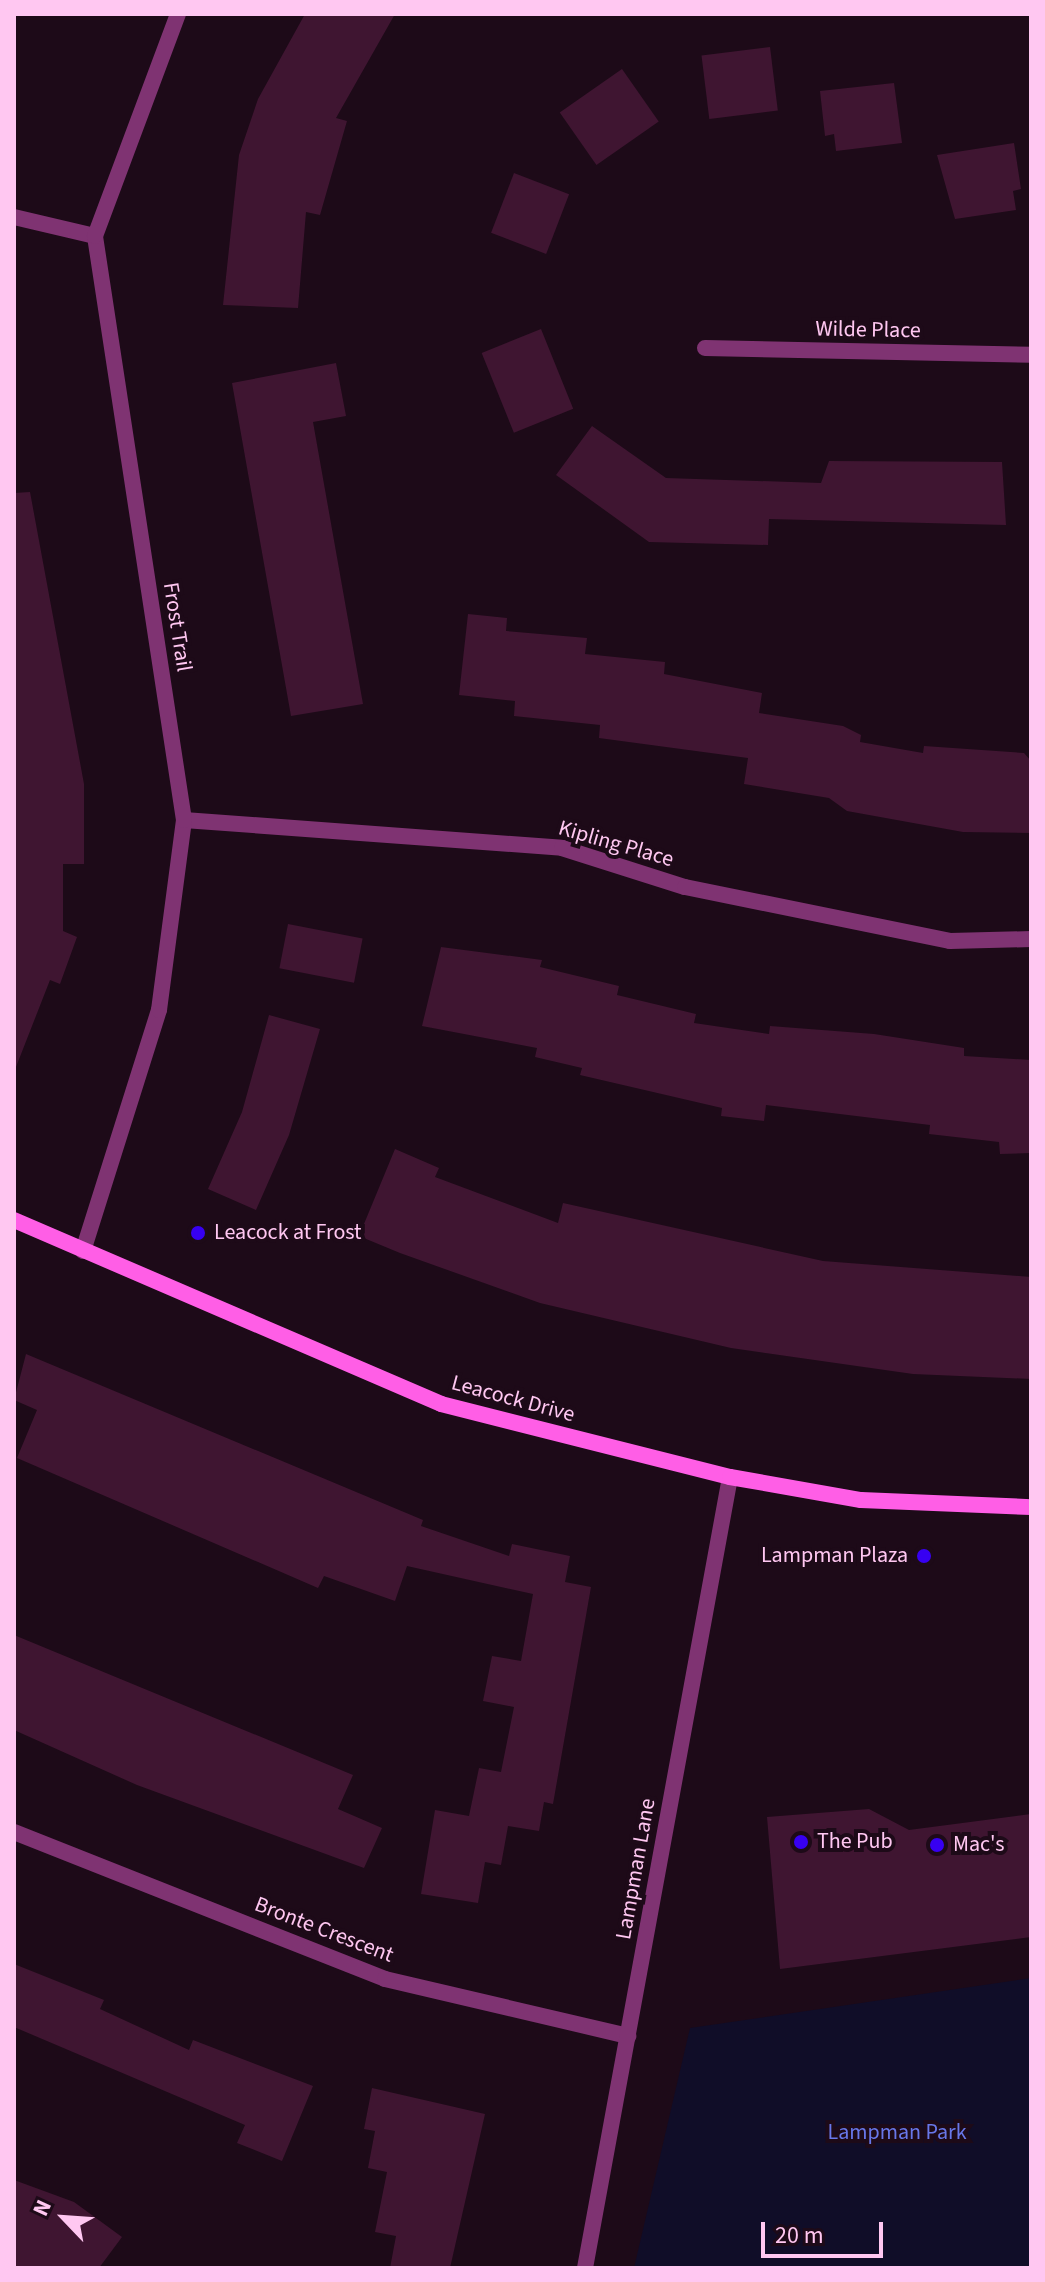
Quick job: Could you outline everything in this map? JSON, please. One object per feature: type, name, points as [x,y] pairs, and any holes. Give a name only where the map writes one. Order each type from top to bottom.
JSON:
[{"type":"street","name":"Frost Trail","points":[[83,1251],[159,1010],[184,820],[95,236],[178,14]]},
{"type":"street","points":[[14,217],[95,236]]},
{"type":"street","name":"Wilde Place","points":[[705,348],[1031,355]]},
{"type":"street","name":"Kipling Place","points":[[184,820],[562,848],[685,887],[950,941],[1031,939]]},
{"type":"street","name":"Leacock Drive","points":[[14,1220],[441,1404],[730,1477],[861,1500],[1031,1507]]},
{"type":"street","name":"Lampman Lane","points":[[585,2268],[730,1477]]},
{"type":"street","name":"Bronte Crescent","points":[[14,1832],[385,1979],[628,2036]]},
{"type":"green space","name":"Lampman Park","points":[[1031,1978],[1031,2268],[634,2268],[690,2028]]},
{"type":"building","points":[[305,14],[395,14],[336,118],[347,121],[320,215],[306,212],[298,308],[223,305],[239,155],[258,99]]},
{"type":"building","points":[[770,47],[778,111],[709,119],[702,55]]},
{"type":"building","points":[[622,69],[659,121],[596,165],[560,113]]},
{"type":"building","points":[[894,83],[902,143],[836,151],[834,134],[825,136],[820,91]]},
{"type":"building","points":[[1014,143],[1021,189],[1013,191],[1016,210],[955,219],[937,155]]},
{"type":"building","points":[[514,173],[569,194],[546,254],[491,233]]},
{"type":"building","points":[[541,329],[573,409],[514,433],[482,353]]},
{"type":"building","points":[[336,363],[346,416],[313,422],[363,704],[291,716],[232,383]]},
{"type":"building","points":[[592,426],[666,478],[821,483],[829,461],[1002,462],[1006,525],[769,519],[768,545],[649,542],[556,475]]},
{"type":"building","points":[[30,492],[84,784],[84,864],[63,864],[63,931],[77,937],[60,984],[50,980],[16,1067],[14,493]]},
{"type":"building","points":[[468,614],[507,618],[506,631],[587,638],[585,654],[665,662],[664,674],[762,693],[759,713],[843,726],[861,735],[860,742],[923,753],[924,746],[1024,753],[1031,761],[1031,833],[963,832],[847,811],[829,798],[744,784],[748,758],[599,738],[600,725],[514,716],[515,701],[459,695]]},
{"type":"building","points":[[288,924],[363,939],[354,983],[279,968]]},
{"type":"building","points":[[441,947],[542,960],[540,967],[619,986],[617,995],[696,1014],[694,1023],[769,1034],[770,1026],[874,1034],[964,1048],[964,1056],[1031,1060],[1031,1153],[1000,1154],[999,1142],[929,1134],[930,1125],[766,1105],[764,1121],[721,1116],[722,1108],[580,1075],[582,1068],[535,1057],[537,1048],[422,1026]]},
{"type":"building","points":[[269,1015],[320,1029],[289,1135],[256,1210],[208,1189],[242,1112]]},
{"type":"building","points":[[395,1149],[439,1168],[435,1177],[558,1223],[563,1203],[823,1261],[1031,1277],[1031,1379],[913,1374],[731,1348],[540,1303],[400,1253],[359,1236]]},
{"type":"building","points":[[26,1354],[423,1520],[421,1526],[509,1556],[512,1544],[570,1556],[565,1582],[591,1587],[553,1804],[544,1802],[539,1831],[508,1826],[501,1865],[485,1862],[478,1903],[421,1894],[435,1810],[469,1816],[479,1768],[501,1772],[514,1707],[483,1701],[492,1656],[521,1661],[533,1594],[407,1566],[395,1601],[324,1576],[318,1588],[17,1458],[37,1410],[14,1400]]},
{"type":"building","points":[[14,1635],[353,1775],[338,1809],[382,1828],[364,1868],[137,1785],[14,1730]]},
{"type":"building","points":[[869,1809],[909,1830],[1031,1814],[1031,1937],[780,1969],[767,1817]]},
{"type":"building","points":[[14,1964],[104,2000],[100,2009],[189,2050],[193,2040],[313,2086],[282,2161],[237,2143],[245,2125],[14,2027]]},
{"type":"building","points":[[372,2088],[485,2114],[450,2268],[390,2268],[396,2236],[375,2232],[387,2172],[368,2168],[375,2131],[364,2129]]},
{"type":"building","points":[[14,2180],[74,2202],[122,2237],[99,2268],[14,2268]]},
{"type":"place","name":"Leacock at Frost","points":[[198,1233]]},
{"type":"place","name":"Lampman Plaza","points":[[924,1556]]},
{"type":"place","name":"The Pub","points":[[801,1842]]},
{"type":"place","name":"Mac's","points":[[937,1845]]}]
